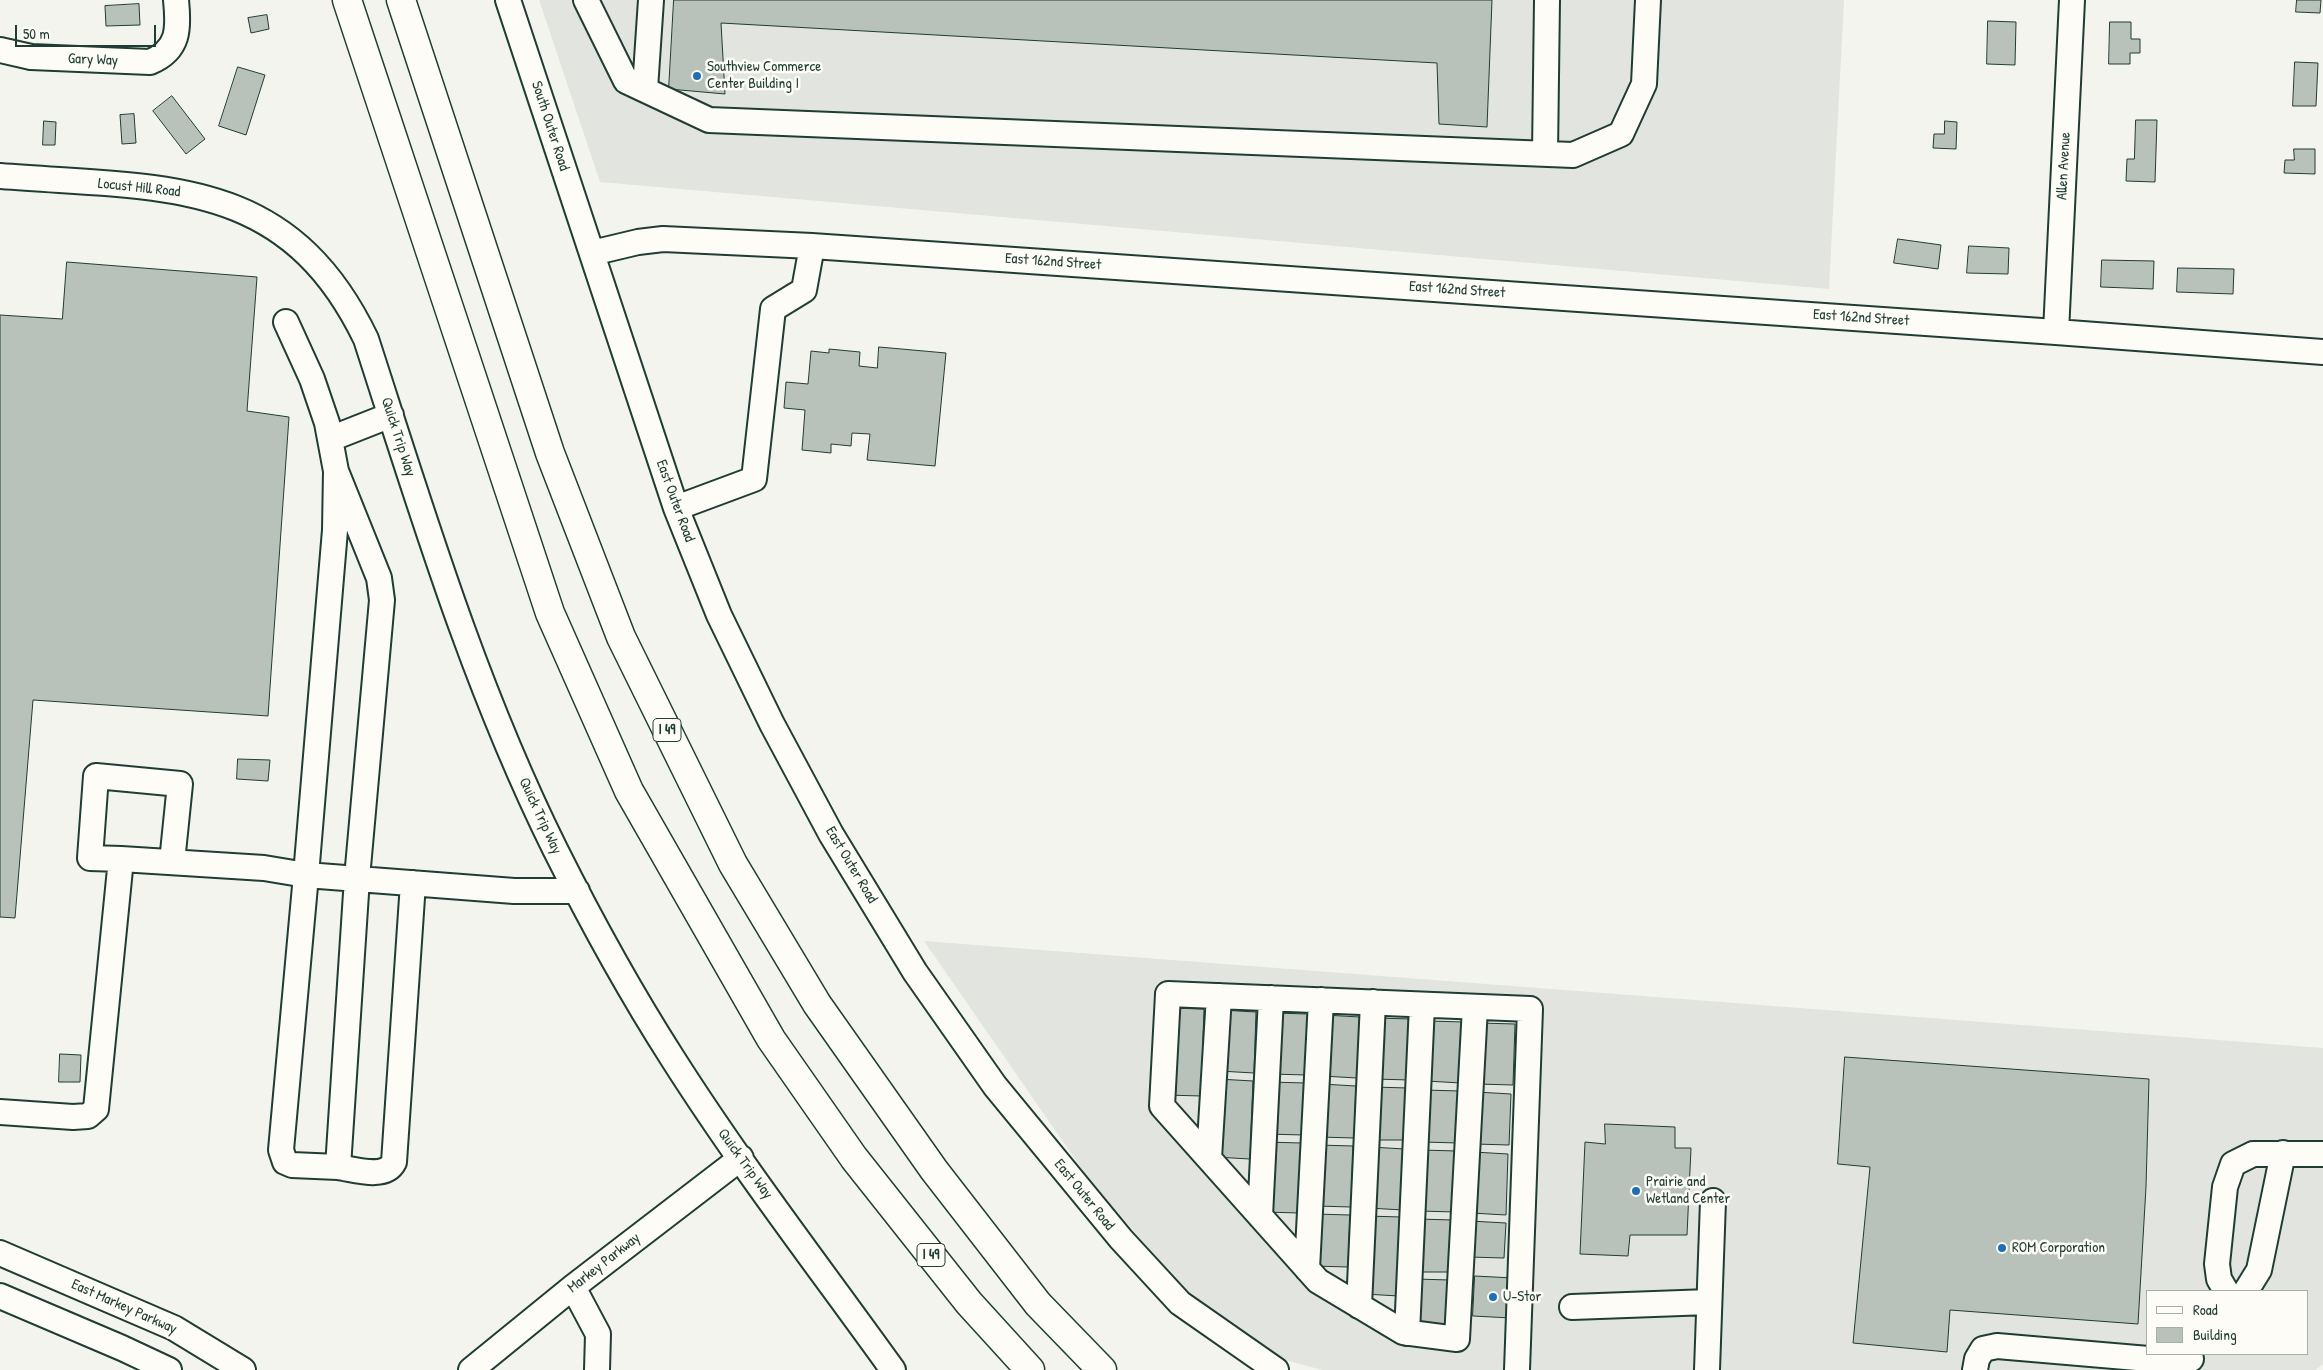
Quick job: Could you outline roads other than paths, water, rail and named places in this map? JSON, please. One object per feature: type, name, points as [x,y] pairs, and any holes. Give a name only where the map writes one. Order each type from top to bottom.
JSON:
[{"type":"highway","name":"I 49","points":[[347,0],[550,613],[629,791],[771,1039],[854,1158],[969,1303],[1017,1360],[1030,1370]]},
{"type":"highway","name":"I 49","points":[[400,0],[550,453],[621,637],[733,864],[817,1004],[934,1170],[1038,1304],[1094,1362]]},
{"type":"highway","points":[[1094,1362],[1111,1370]]},
{"type":"street","name":"Gary Way","points":[[0,50],[31,57],[150,62],[161,58],[170,50],[175,38],[178,22],[176,0]]},
{"type":"street","name":"South Outer Road","points":[[508,0],[592,253]]},
{"type":"street","points":[[586,0],[626,80],[709,120],[1572,155],[1621,134],[1644,84],[1648,0]]},
{"type":"street","points":[[645,89],[651,0]]},
{"type":"street","points":[[1545,154],[1547,0]]},
{"type":"street","name":"Allen Avenue","points":[[2056,332],[2072,0]]},
{"type":"street","name":"Locust Hill Road","points":[[0,176],[177,191],[210,198],[241,209],[271,225]]},
{"type":"street","name":"Quick Trip Way","points":[[271,225],[310,256],[333,281],[352,309],[366,339],[444,581],[475,667],[521,777],[577,891],[611,954],[672,1057],[740,1158],[892,1370]]},
{"type":"street","name":"East 162nd Street","points":[[592,253],[638,242],[663,239],[812,246],[2323,352]]},
{"type":"street","points":[[676,508],[754,479],[773,309],[804,290],[812,246]]},
{"type":"street","name":"East Outer Road","points":[[592,253],[676,508],[719,615],[772,724],[832,834],[915,972],[996,1086],[1121,1239],[1180,1303],[1276,1370]]},
{"type":"street","points":[[286,322],[312,378],[330,439],[336,471],[335,530],[281,1150],[285,1162],[292,1165],[384,1172],[391,1168],[394,1162],[413,883]]},
{"type":"street","points":[[330,439],[391,415]]},
{"type":"street","points":[[336,471],[382,588],[357,878],[338,1168]]},
{"type":"street","points":[[172,862],[180,784],[96,776],[90,858],[264,868],[306,874],[514,891],[577,891]]},
{"type":"street","points":[[0,1112],[73,1117],[88,1116],[96,1109],[121,859]]},
{"type":"street","points":[[1475,1007],[1457,1339],[1407,1333],[1318,1281],[1162,1106],[1168,994],[1530,1009],[1517,1370]]},
{"type":"street","points":[[1209,1158],[1220,996]]},
{"type":"street","points":[[1260,1216],[1271,998]]},
{"type":"street","points":[[1307,1269],[1321,1000]]},
{"type":"street","points":[[1359,1306],[1373,1002]]},
{"type":"street","points":[[1407,1333],[1422,1005]]},
{"type":"street","points":[[2247,1290],[2259,1270],[2283,1153]]},
{"type":"street","points":[[2225,1290],[2219,1279],[2217,1264],[2225,1187],[2233,1164],[2253,1154],[2323,1154]]},
{"type":"street","name":"Markey Parkway","points":[[471,1370],[573,1287],[740,1158]]},
{"type":"street","points":[[1707,1370],[1713,1201]]},
{"type":"street","name":"East Markey Parkway","points":[[0,1253],[174,1328],[243,1370]]},
{"type":"street","points":[[573,1287],[598,1334],[597,1370]]},
{"type":"street","points":[[0,1296],[169,1370]]},
{"type":"street","points":[[1572,1307],[1709,1302]]},
{"type":"street","points":[[1975,1370],[1977,1359],[1983,1350],[1997,1346],[2190,1361]]},
{"type":"place","name":"Southview Commerce Center Building I","points":[[697,76]]},
{"type":"place","name":"Prairie and Wetland Center","points":[[1636,1191]]},
{"type":"place","name":"ROM Corporation","points":[[2002,1248]]},
{"type":"place","name":"U-Stor","points":[[1493,1297]]}]
